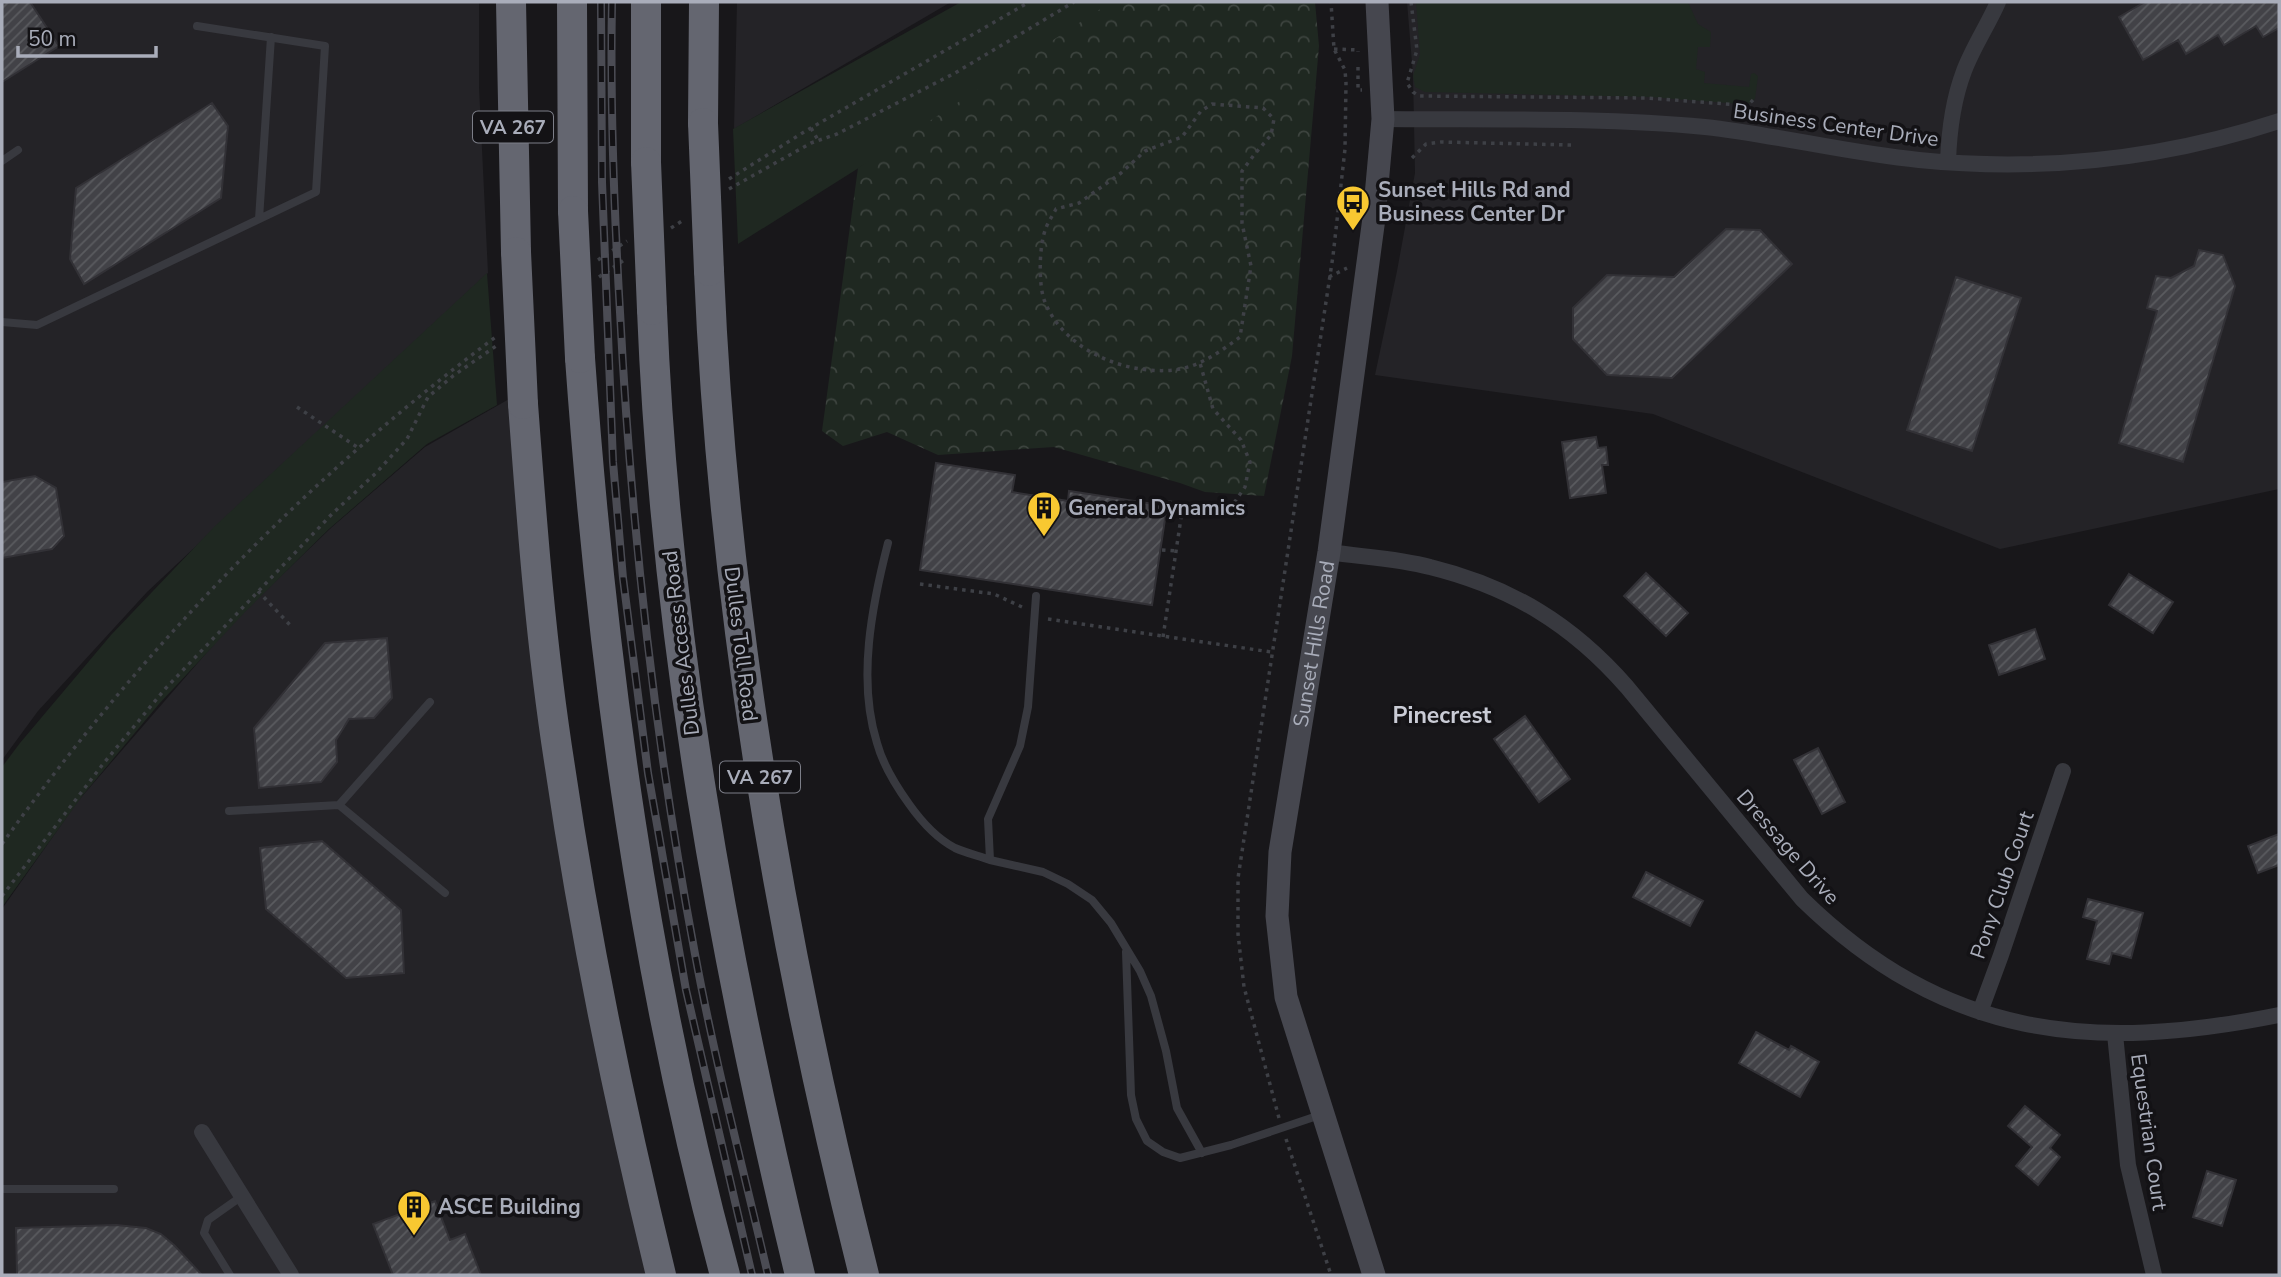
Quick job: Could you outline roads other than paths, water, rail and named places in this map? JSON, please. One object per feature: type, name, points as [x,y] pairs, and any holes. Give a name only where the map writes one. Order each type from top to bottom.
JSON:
[{"type":"highway","name":"VA 267","points":[[512,2],[516,252],[523,404],[541,616],[559,764],[597,987],[621,1105],[662,1275]]},
{"type":"highway","points":[[572,2],[573,211],[580,358],[589,485],[612,699],[657,979],[725,1275]]},
{"type":"highway","name":"Dulles Access Road","points":[[646,2],[646,162],[652,310],[665,499],[680,647],[696,769],[737,1003],[800,1275]]},
{"type":"highway","name":"Dulles Toll Road","points":[[704,2],[703,123],[712,342],[729,544],[754,744],[809,1041],[838,1174],[864,1275]]},
{"type":"main road","name":"Sunset Hills Road","points":[[1374,1275],[1286,997],[1277,916],[1280,852],[1329,552],[1370,252],[1383,119],[1377,2]]},
{"type":"street","points":[[1948,162],[1952,113],[1958,87],[1998,2]]},
{"type":"street","name":"Business Center Drive","points":[[1383,119],[1674,125],[1739,131],[1884,156],[2019,165],[2108,159],[2182,147],[2279,121]]},
{"type":"street","name":"Dressage Drive","points":[[1329,552],[1428,566],[1460,575],[1511,595],[1576,635],[1605,662],[1802,899],[1833,929],[1867,956],[1940,998],[2018,1022],[2115,1034],[2225,1026],[2279,1015]]},
{"type":"street","name":"Pony Club Court","points":[[1980,1012],[2063,771]]},
{"type":"street","name":"Equestrian Court","points":[[2115,1034],[2128,1165],[2154,1275]]},
{"type":"street","points":[[202,1132],[291,1275]]},
{"type":"lane","points":[[2,322],[37,325],[316,192],[325,46],[198,26]]},
{"type":"lane","points":[[259,219],[271,37]]},
{"type":"lane","points":[[2,160],[18,150]]},
{"type":"lane","points":[[888,543],[876,589],[868,667],[869,705],[877,744],[896,786],[923,824],[954,847],[990,860],[1043,872],[1092,900],[1111,923],[1152,996],[1177,1108],[1202,1153]]},
{"type":"lane","points":[[990,860],[988,818],[1020,746],[1028,707],[1036,596]]},
{"type":"lane","points":[[339,805],[430,702]]},
{"type":"lane","points":[[229,811],[339,805],[445,894]]},
{"type":"lane","points":[[1126,949],[1131,1095],[1136,1119],[1147,1141],[1163,1152],[1180,1158],[1231,1145],[1322,1114]]},
{"type":"lane","points":[[2,1189],[114,1189]]},
{"type":"lane","points":[[230,1275],[204,1233],[208,1220],[242,1196]]},
{"type":"railway","points":[[601,2],[602,182],[613,462],[623,578],[648,773],[686,990],[752,1275]]},
{"type":"railway","points":[[612,2],[612,118],[618,273],[631,473],[647,634],[668,794],[695,954],[720,1075],[768,1275]]},
{"type":"place","name":"Sunset Hills Rd and Business Center Dr","points":[[1353,232]]},
{"type":"place","name":"General Dynamics","points":[[1044,538]]},
{"type":"place","name":"ASCE Building","points":[[414,1237]]},
{"type":"district","name":"Pinecrest","points":[[1442,715]]}]
